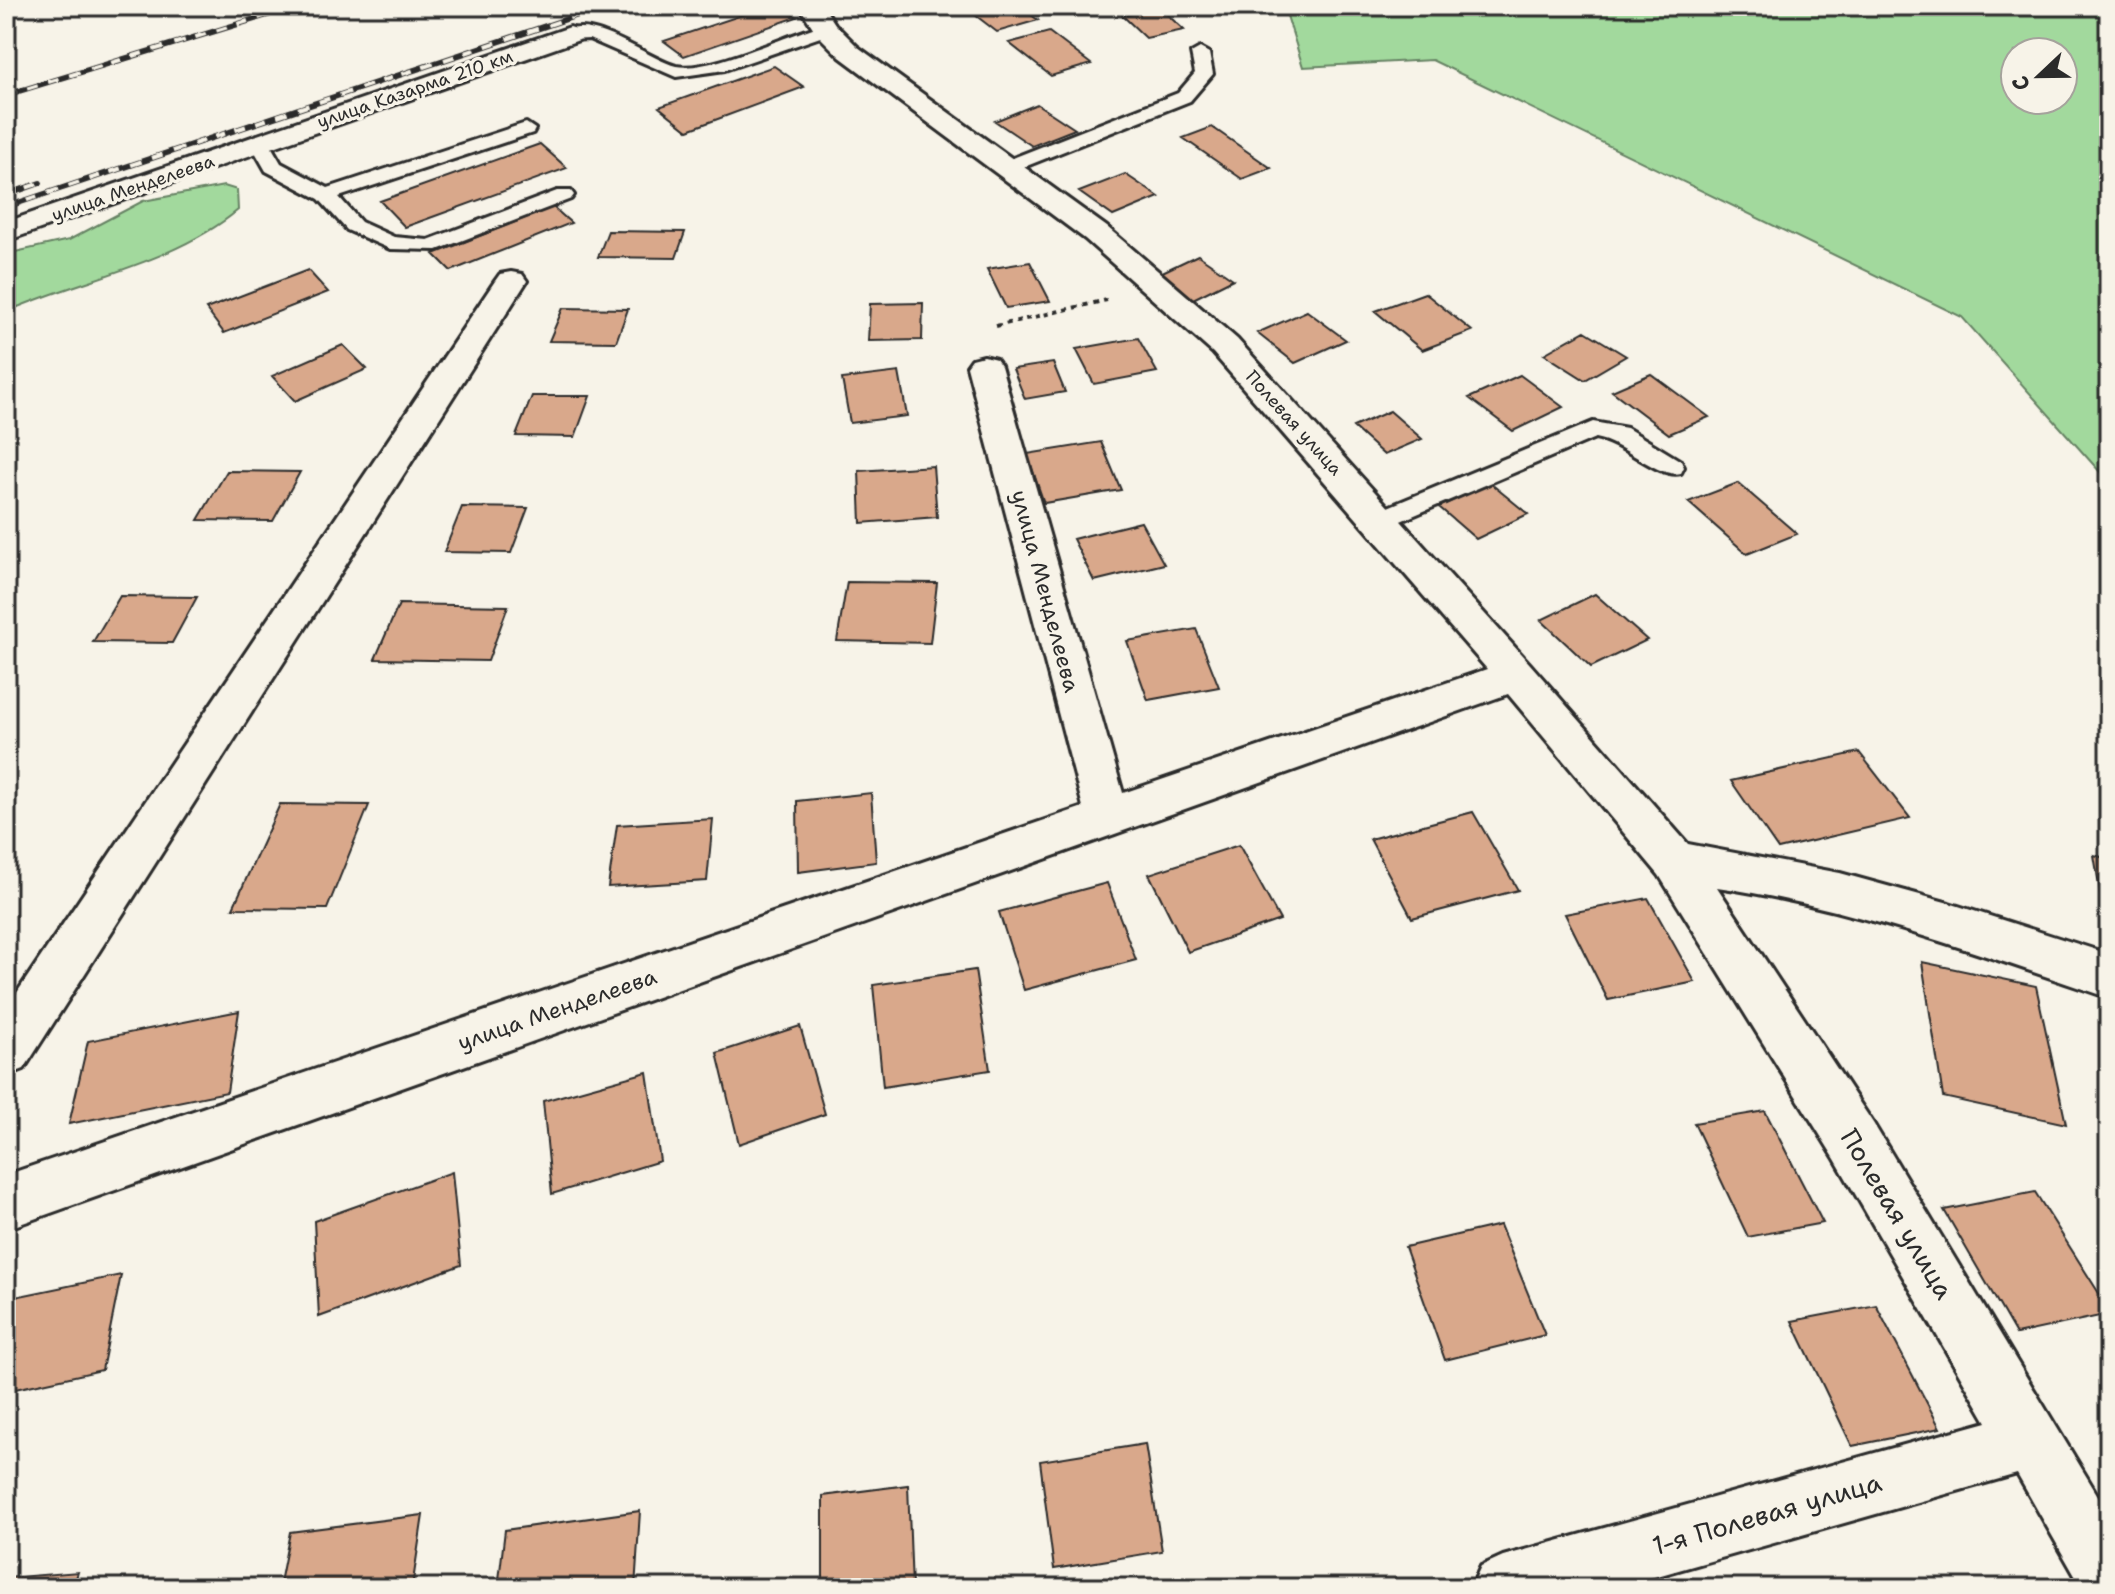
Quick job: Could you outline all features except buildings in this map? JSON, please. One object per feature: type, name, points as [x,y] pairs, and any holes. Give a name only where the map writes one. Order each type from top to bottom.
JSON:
[{"type":"street","points":[[811,6],[837,41]]},
{"type":"street","name":"улица Казарма 210 км","points":[[260,143],[570,35]]},
{"type":"street","name":"Полевая улица","points":[[837,41],[1096,233],[1225,346],[1516,675],[1675,861],[1854,1141],[2109,1573]]},
{"type":"street","name":"улица Менделеева","points":[[6,232],[260,143]]},
{"type":"street","points":[[6,1052],[511,281]]},
{"type":"street","name":"улица Менделеева","points":[[984,366],[1108,817]]},
{"type":"street","name":"улица Менделеева","points":[[6,1202],[1516,675]]},
{"type":"street","points":[[1675,861],[1741,869],[1853,895],[2109,976]]},
{"type":"street","name":"1-я Полевая улица","points":[[1503,1588],[2030,1440]]},
{"type":"lane","points":[[570,35],[592,34],[676,72],[837,41]]},
{"type":"lane","points":[[1007,167],[1184,97],[1204,74],[1200,53]]},
{"type":"lane","points":[[326,195],[526,129]]},
{"type":"lane","points":[[260,143],[273,167],[326,195],[354,226],[390,243],[430,246],[564,195]]},
{"type":"lane","points":[[1380,520],[1593,430],[1619,434],[1672,467]]},
{"type":"path","points":[[984,366],[980,333],[995,326],[1158,288]]},
{"type":"green space","points":[[1284,6],[2109,6],[2109,482],[1962,317],[1432,60],[1303,67]]},
{"type":"green space","points":[[224,186],[237,190],[238,210],[186,244],[6,312],[6,254],[69,240],[143,201]]},
{"type":"railway","points":[[6,95],[297,6]]},
{"type":"railway","points":[[6,207],[605,6]]},
{"type":"railway","points":[[6,195],[40,183]]}]
